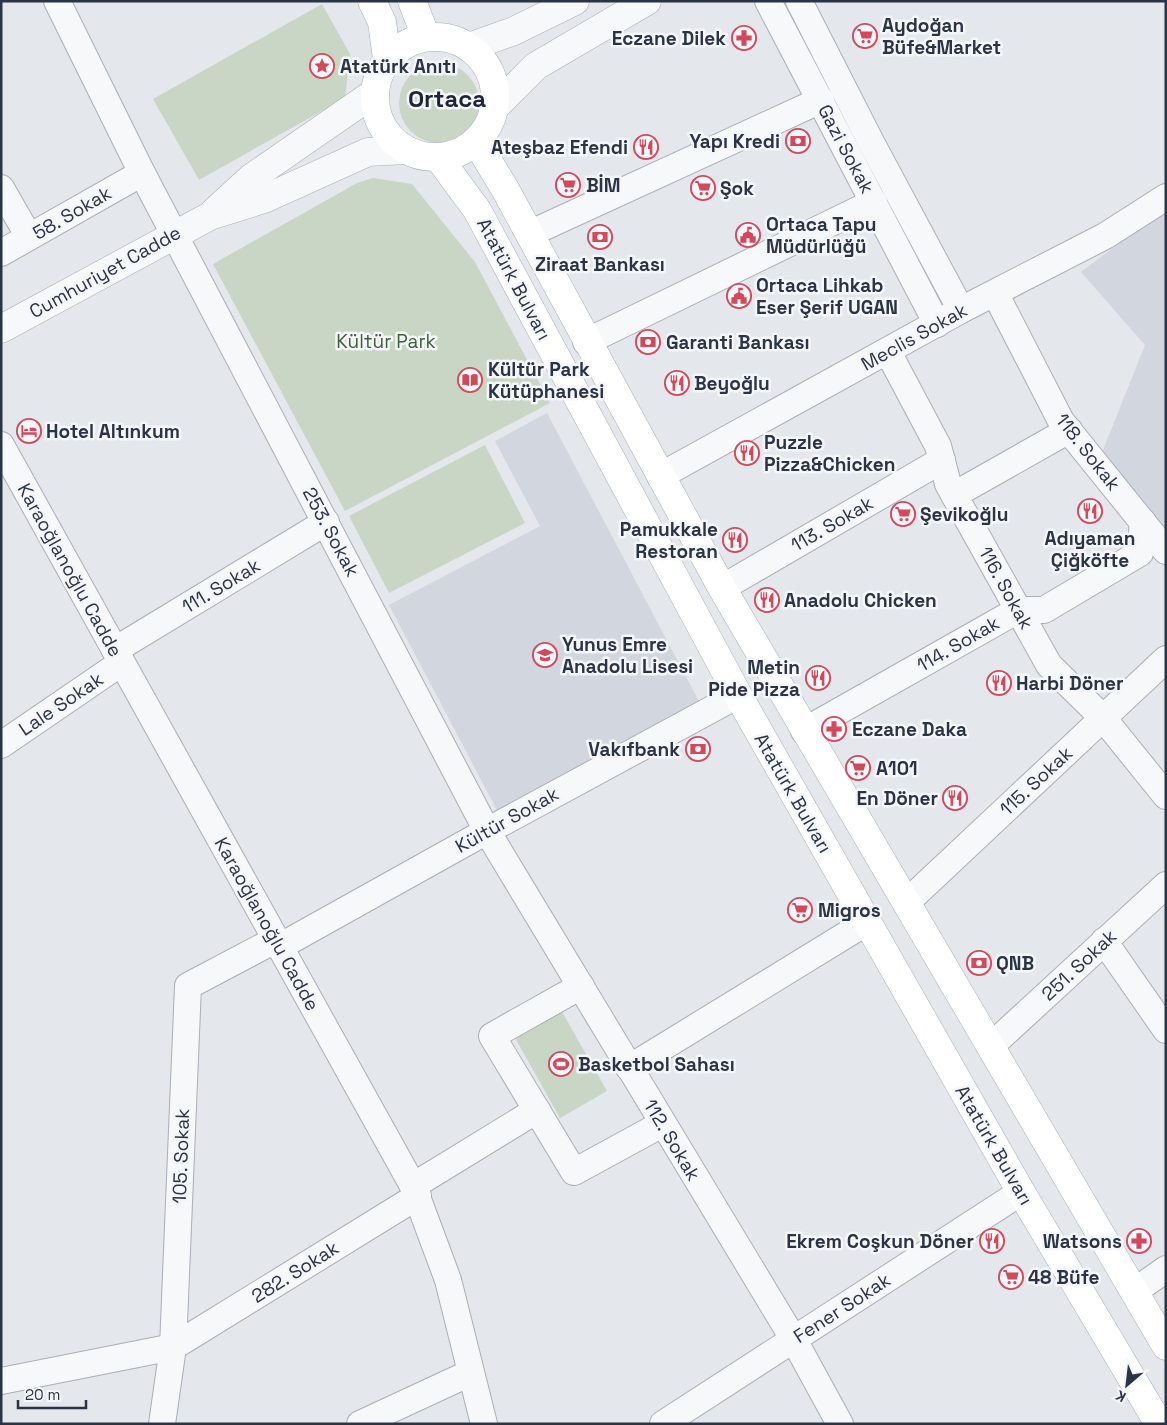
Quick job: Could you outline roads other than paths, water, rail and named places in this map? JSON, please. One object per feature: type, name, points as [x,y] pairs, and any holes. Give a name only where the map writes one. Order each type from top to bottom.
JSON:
[{"type":"main road","points":[[372,1],[382,22],[387,59]]},
{"type":"main road","points":[[412,1],[426,37]]},
{"type":"main road","points":[[426,37],[442,37],[469,47],[489,69],[494,84],[494,108],[491,120],[476,141],[452,155],[438,157],[422,156],[406,150],[393,140],[382,126],[376,110],[374,93],[376,81],[387,59],[405,45],[426,37]]},
{"type":"main road","name":"Atatürk Bulvarı","points":[[476,141],[529,234],[586,342],[722,588],[804,731],[992,1045],[1166,1346]]},
{"type":"main road","name":"Atatürk Bulvarı","points":[[438,157],[477,210],[738,695],[1021,1192],[1159,1424]]},
{"type":"street","name":"253. Sokak","points":[[56,1],[142,173],[487,830]]},
{"type":"street","points":[[469,47],[514,32],[576,1]]},
{"type":"street","points":[[494,108],[536,66],[647,1]]},
{"type":"street","name":"Gazi Sokak","points":[[768,1],[937,324]]},
{"type":"street","name":"Gazi Sokak","points":[[800,1],[872,144],[961,310]]},
{"type":"street","name":"Cumhuriyet Cadde","points":[[210,216],[251,178],[374,93]]},
{"type":"street","points":[[529,234],[821,100]]},
{"type":"street","name":"Cumhuriyet Cadde","points":[[1,329],[210,216],[264,199],[333,166],[368,152],[406,150]]},
{"type":"street","name":"58. Sokak","points":[[1,253],[142,173]]},
{"type":"street","points":[[1,188],[29,238]]},
{"type":"street","name":"Meclis Sokak","points":[[660,476],[888,352],[961,310],[1105,236],[1166,196]]},
{"type":"street","points":[[586,342],[874,202]]},
{"type":"street","name":"118. Sokak","points":[[994,293],[1061,421],[1166,551]]},
{"type":"street","name":"116. Sokak","points":[[888,352],[938,446],[948,484],[1049,665],[1103,718],[1166,796]]},
{"type":"street","points":[[954,495],[1069,430]]},
{"type":"street","name":"Karaoğlanoğlu Cadde","points":[[1,444],[415,1191],[448,1280],[484,1424]]},
{"type":"street","name":"113. Sokak","points":[[722,588],[942,460]]},
{"type":"street","name":"111. Sokak","points":[[118,656],[326,522]]},
{"type":"street","name":"114. Sokak","points":[[804,731],[1018,610],[1044,610],[1140,553],[1143,522]]},
{"type":"street","name":"Lale Sokak","points":[[1,745],[118,656]]},
{"type":"street","name":"115. Sokak","points":[[906,903],[1166,659]]},
{"type":"street","name":"Kültür Sokak","points":[[277,943],[738,695]]},
{"type":"street","name":"112. Sokak","points":[[487,830],[662,1124],[794,1340],[840,1424]]},
{"type":"street","name":"251. Sokak","points":[[992,1045],[1166,885]]},
{"type":"street","points":[[630,1068],[867,922]]},
{"type":"street","points":[[1104,941],[1166,1030]]},
{"type":"street","name":"105. Sokak","points":[[162,1424],[173,1347],[188,986],[277,943]]},
{"type":"street","points":[[581,986],[492,1036],[574,1172],[662,1124]]},
{"type":"street","name":"282. Sokak","points":[[173,1347],[537,1110]]},
{"type":"street","name":"Fener Sokak","points":[[663,1424],[1021,1192]]},
{"type":"street","points":[[1134,1291],[1166,1269]]},
{"type":"street","points":[[1,1381],[173,1347]]},
{"type":"street","points":[[360,1424],[470,1373]]},
{"type":"place","name":"Aydoğan Büfe&Market","points":[[865,36]]},
{"type":"place","name":"Eczane Dilek","points":[[744,38]]},
{"type":"place","name":"Atatürk Anıtı","points":[[322,66]]},
{"type":"place","name":"Yapı Kredi","points":[[798,141]]},
{"type":"place","name":"Ateşbaz Efendi","points":[[646,147]]},
{"type":"place","name":"BİM","points":[[568,185]]},
{"type":"place","name":"Şok","points":[[703,188]]},
{"type":"place","name":"Ortaca Tapu Müdürlüğü","points":[[748,235]]},
{"type":"place","name":"Ziraat Bankası","points":[[600,237]]},
{"type":"place","name":"Ortaca Lihkab Eser Şerif UGAN","points":[[739,296]]},
{"type":"place","name":"Garanti Bankası","points":[[648,342]]},
{"type":"place","name":"Kültür Park Kütüphanesi","points":[[470,380]]},
{"type":"place","name":"Beyoğlu","points":[[677,383]]},
{"type":"place","name":"Hotel Altınkum","points":[[29,431]]},
{"type":"place","name":"Puzzle Pizza&Chicken","points":[[747,453]]},
{"type":"place","name":"Adıyaman Çiğköfte","points":[[1090,511]]},
{"type":"place","name":"Şevikoğlu","points":[[903,514]]},
{"type":"place","name":"Pamukkale Restoran","points":[[735,540]]},
{"type":"place","name":"Anadolu Chicken","points":[[767,600]]},
{"type":"place","name":"Yunus Emre Anadolu Lisesi","points":[[545,655]]},
{"type":"place","name":"Metin Pide Pizza","points":[[818,678]]},
{"type":"place","name":"Harbi Döner","points":[[999,683]]},
{"type":"place","name":"Eczane Daka","points":[[834,729]]},
{"type":"place","name":"Vakıfbank","points":[[698,749]]},
{"type":"place","name":"A101","points":[[858,768]]},
{"type":"place","name":"En Döner","points":[[955,798]]},
{"type":"place","name":"Migros","points":[[800,910]]},
{"type":"place","name":"QNB","points":[[979,963]]},
{"type":"place","name":"Basketbol Sahası","points":[[561,1064]]},
{"type":"place","name":"Ekrem Coşkun Döner","points":[[992,1241]]},
{"type":"place","name":"Watsons","points":[[1139,1241]]},
{"type":"place","name":"48 Büfe","points":[[1011,1277]]},
{"type":"district","name":"Ortaca","points":[[447,98]]},
{"type":"park label","name":"Kültür Park","points":[[386,341]]}]
